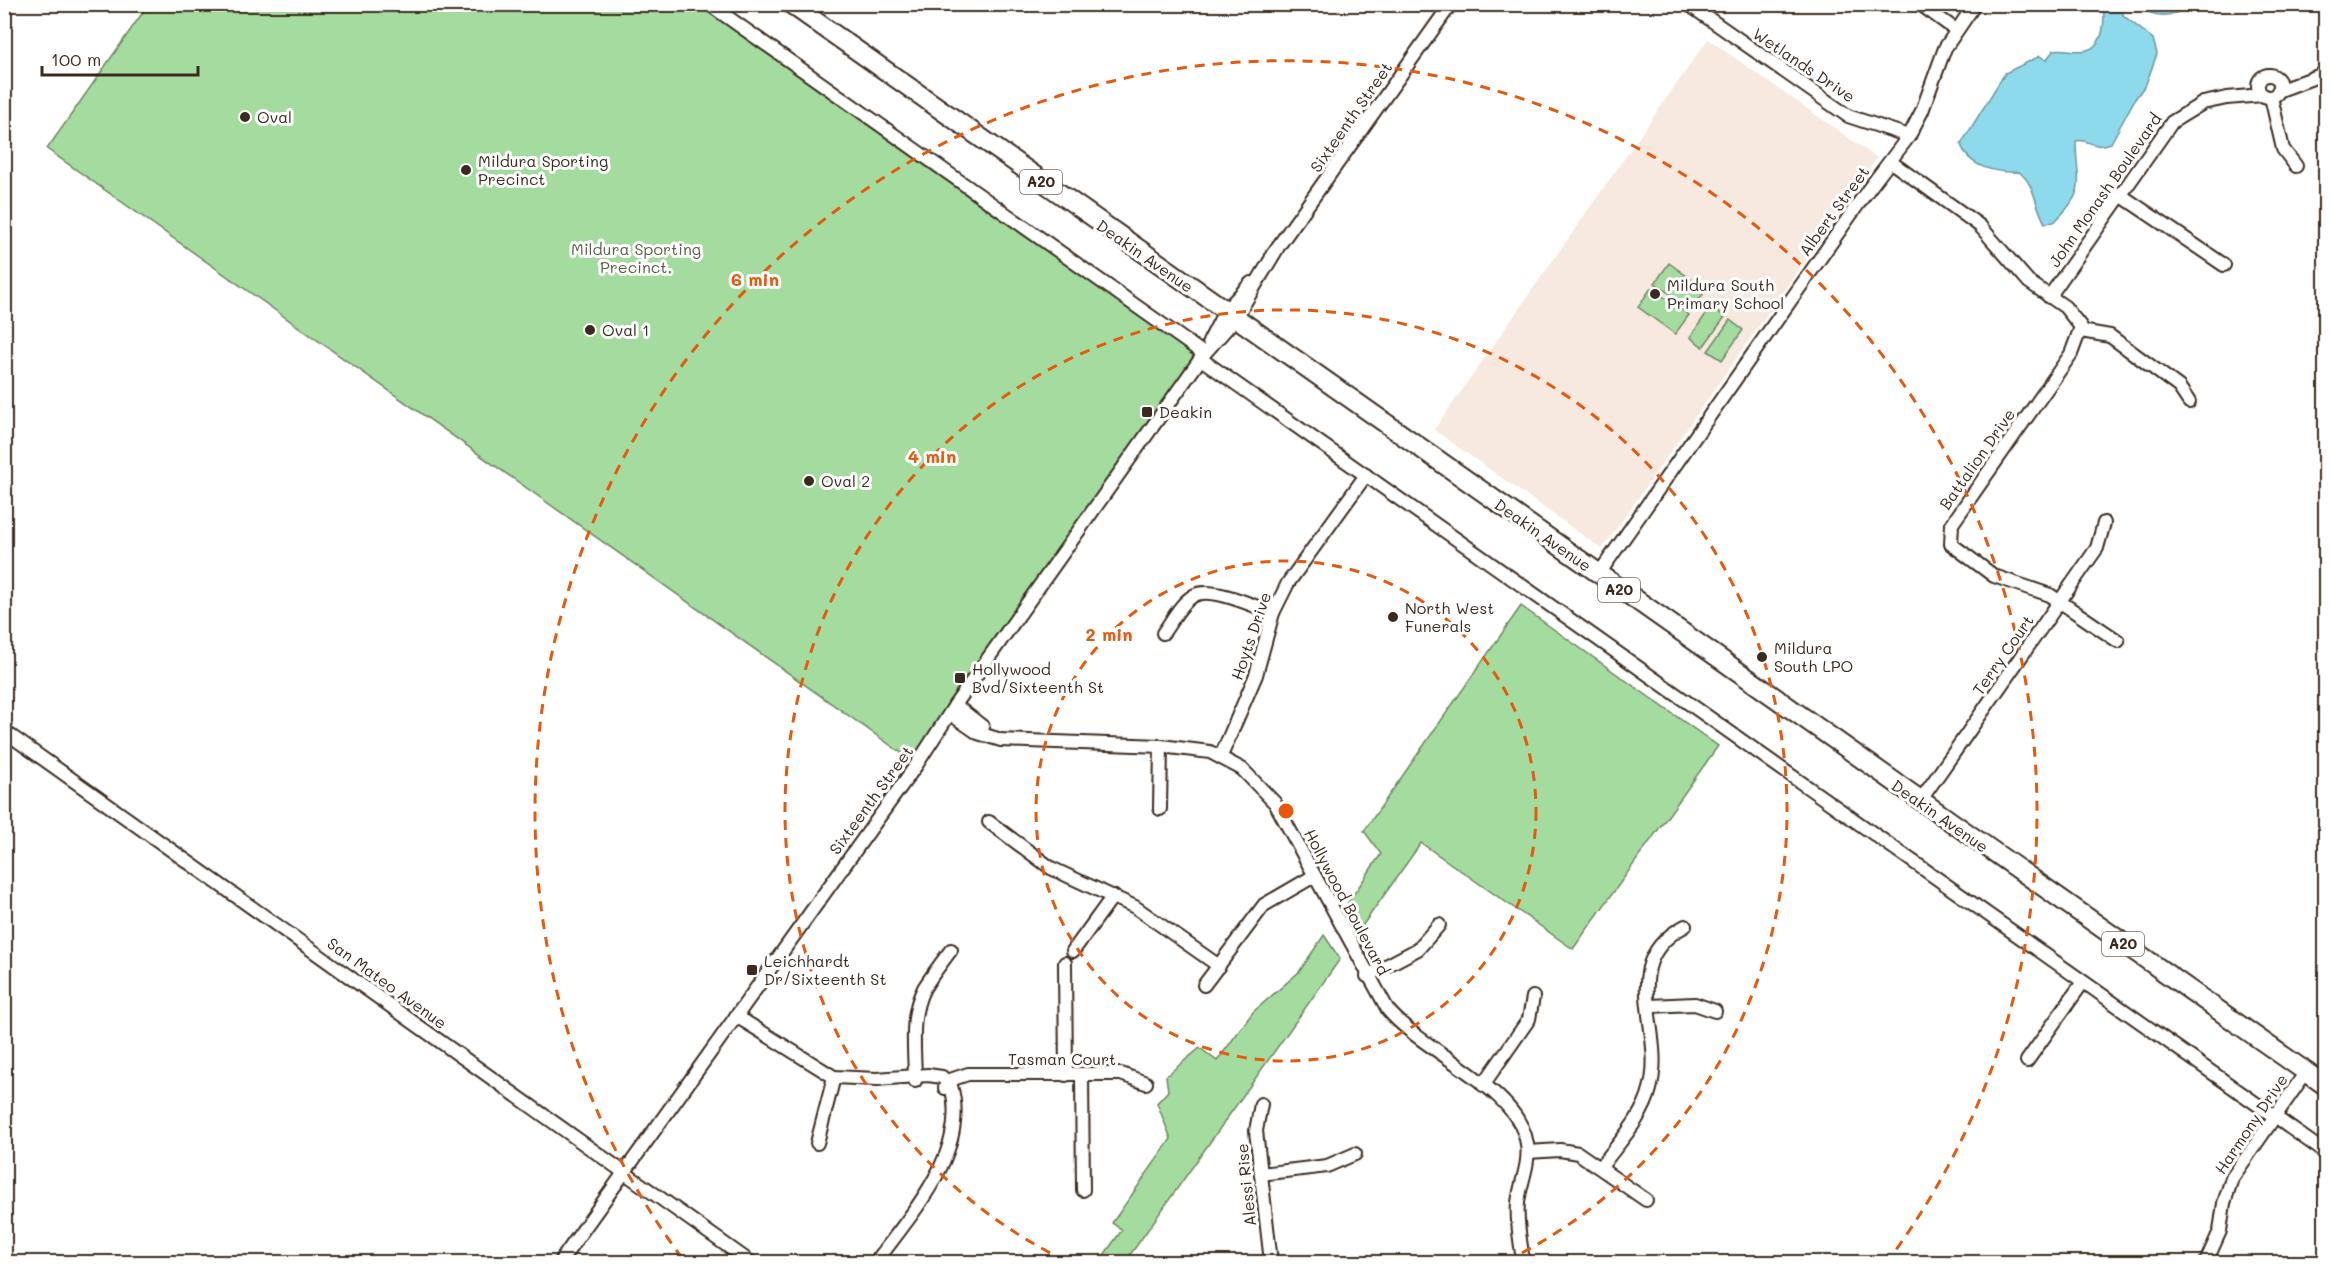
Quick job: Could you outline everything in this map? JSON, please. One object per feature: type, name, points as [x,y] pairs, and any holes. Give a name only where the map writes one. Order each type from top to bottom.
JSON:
[{"type":"highway","name":"Deakin Avenue","points":[[790,4],[2325,1086]]},
{"type":"street","points":[[709,4],[1366,475],[2325,1153]]},
{"type":"street","name":"Sixteenth Street","points":[[560,1263],[954,710],[1451,4]]},
{"type":"street","name":"Wetlands Drive","points":[[1688,4],[1848,116],[1910,136]]},
{"type":"street","points":[[1920,4],[1956,30]]},
{"type":"street","name":"Albert Street","points":[[1598,575],[1910,136],[1922,111],[1942,53],[1975,4]]},
{"type":"street","name":"John Monash Boulevard","points":[[2049,297],[2119,194],[2172,122],[2191,108],[2227,98],[2271,94],[2325,73]]},
{"type":"street","points":[[2271,94],[2279,84],[2273,76]]},
{"type":"street","points":[[2271,94],[2258,89],[2263,77],[2310,80]]},
{"type":"street","name":"John Monash Boulevard","points":[[2227,98],[2259,82]]},
{"type":"street","points":[[2271,94],[2283,149],[2296,166]]},
{"type":"street","points":[[1891,162],[1980,226],[2029,282],[2065,307],[2084,331],[2109,336],[2179,387],[2188,402]]},
{"type":"street","points":[[2119,194],[2224,265]]},
{"type":"street","name":"Battalion Drive","points":[[2084,331],[2071,354],[1952,524],[1949,536],[1955,549],[2001,580],[2040,591],[2061,601],[2118,641]]},
{"type":"street","name":"Hoyts Drive","points":[[1221,756],[1260,664],[1273,613],[1288,583],[1366,475]]},
{"type":"street","name":"Terry Court","points":[[1920,801],[2097,548],[2104,523]]},
{"type":"street","points":[[1163,633],[1186,602],[1201,592],[1216,593],[1273,613]]},
{"type":"street","name":"Hollywood Boulevard","points":[[954,710],[978,732],[1010,741],[1161,746],[1189,748],[1221,756],[1242,769],[1267,791],[1367,976],[1399,1023],[1508,1104],[1519,1119],[1525,1136],[1527,1152],[1518,1215],[1523,1263]]},
{"type":"street","name":"San Mateo Avenue","points":[[4,731],[746,1261]]},
{"type":"street","points":[[1160,809],[1161,746]]},
{"type":"street","points":[[989,822],[1051,868],[1143,912],[1219,966]]},
{"type":"street","points":[[1204,985],[1264,904],[1314,876]]},
{"type":"street","points":[[1073,951],[1113,896]]},
{"type":"street","points":[[1367,976],[1418,949],[1439,925]]},
{"type":"street","points":[[1601,1167],[1641,1112],[1650,1091],[1653,1070],[1646,976],[1651,956],[1664,939],[1684,926]]},
{"type":"street","points":[[915,1078],[915,1016],[918,1003],[924,988],[951,950]]},
{"type":"street","points":[[1065,963],[1066,1075]]},
{"type":"street","points":[[2027,1061],[2083,982]]},
{"type":"street","points":[[1483,1085],[1529,1019],[1533,997]]},
{"type":"street","points":[[1649,1006],[1695,1004],[1716,1011]]},
{"type":"street","name":"Tasman Court","points":[[738,1013],[781,1044],[834,1077],[915,1078],[948,1085],[963,1075],[1121,1074],[1146,1083]]},
{"type":"street","name":"Harmony Drive","points":[[2205,1263],[2218,1239],[2224,1203],[2232,1178],[2306,1072]]},
{"type":"street","points":[[1082,1074],[1083,1190]]},
{"type":"street","points":[[817,1143],[834,1077]]},
{"type":"street","points":[[876,1263],[937,1177],[947,1156],[954,1100],[948,1085]]},
{"type":"street","name":"Alessi Rise","points":[[1261,1104],[1256,1131],[1271,1263]]},
{"type":"street","points":[[1527,1152],[1570,1151],[1601,1167],[1646,1200]]},
{"type":"street","points":[[1261,1174],[1327,1166],[1355,1154]]},
{"type":"shaded area","name":"Mildura South Primary School","points":[[1708,39],[1877,158],[1602,549],[1434,430]]},
{"type":"green space","name":"Mildura Sporting Precinct.","points":[[148,5],[709,5],[1204,354],[917,764],[47,149]]},
{"type":"green space","points":[[1669,263],[1706,290],[1692,310],[1655,283]]},
{"type":"green space","points":[[1651,288],[1689,315],[1675,334],[1638,307]]},
{"type":"green space","points":[[1711,307],[1725,317],[1703,347],[1690,337]]},
{"type":"green space","points":[[1730,320],[1743,330],[1722,360],[1708,351]]},
{"type":"green space","points":[[1521,606],[1718,746],[1573,949],[1421,843],[1360,929],[1347,904],[1381,854],[1364,831]]},
{"type":"green space","points":[[1324,935],[1340,959],[1125,1262],[1099,1262],[1122,1230],[1112,1223],[1171,1139],[1157,1103],[1168,1091],[1166,1076],[1200,1048],[1217,1061],[1253,1012],[1299,972]]},
{"type":"water","points":[[2103,5],[2125,5],[2122,12],[2124,16],[2153,39],[2157,54],[2146,84],[2135,99],[2111,143],[2095,145],[2076,141],[2078,184],[2076,193],[2065,211],[2054,222],[2045,223],[2032,189],[2019,172],[1993,170],[1977,164],[1970,159],[1961,144],[2005,73],[2040,56],[2046,60],[2054,50],[2083,51],[2093,47],[2102,31]]},
{"type":"water","points":[[2137,5],[2192,5],[2178,13],[2164,16],[2151,13]]},
{"type":"place","name":"Oval","points":[[245,117]]},
{"type":"place","name":"Mildura Sporting Precinct","points":[[466,170]]},
{"type":"place","name":"Mildura South Primary School","points":[[1655,294]]},
{"type":"place","name":"Oval 1","points":[[590,330]]},
{"type":"place","name":"Deakin","points":[[1147,412]]},
{"type":"place","name":"Oval 2","points":[[809,481]]},
{"type":"place","name":"North West Funerals","points":[[1393,617]]},
{"type":"place","name":"Mildura South LPO","points":[[1762,657]]},
{"type":"place","name":"Hollywood Bvd/Sixteenth St","points":[[960,678]]},
{"type":"place","name":"Leichhardt Dr/Sixteenth St","points":[[752,970]]}]
